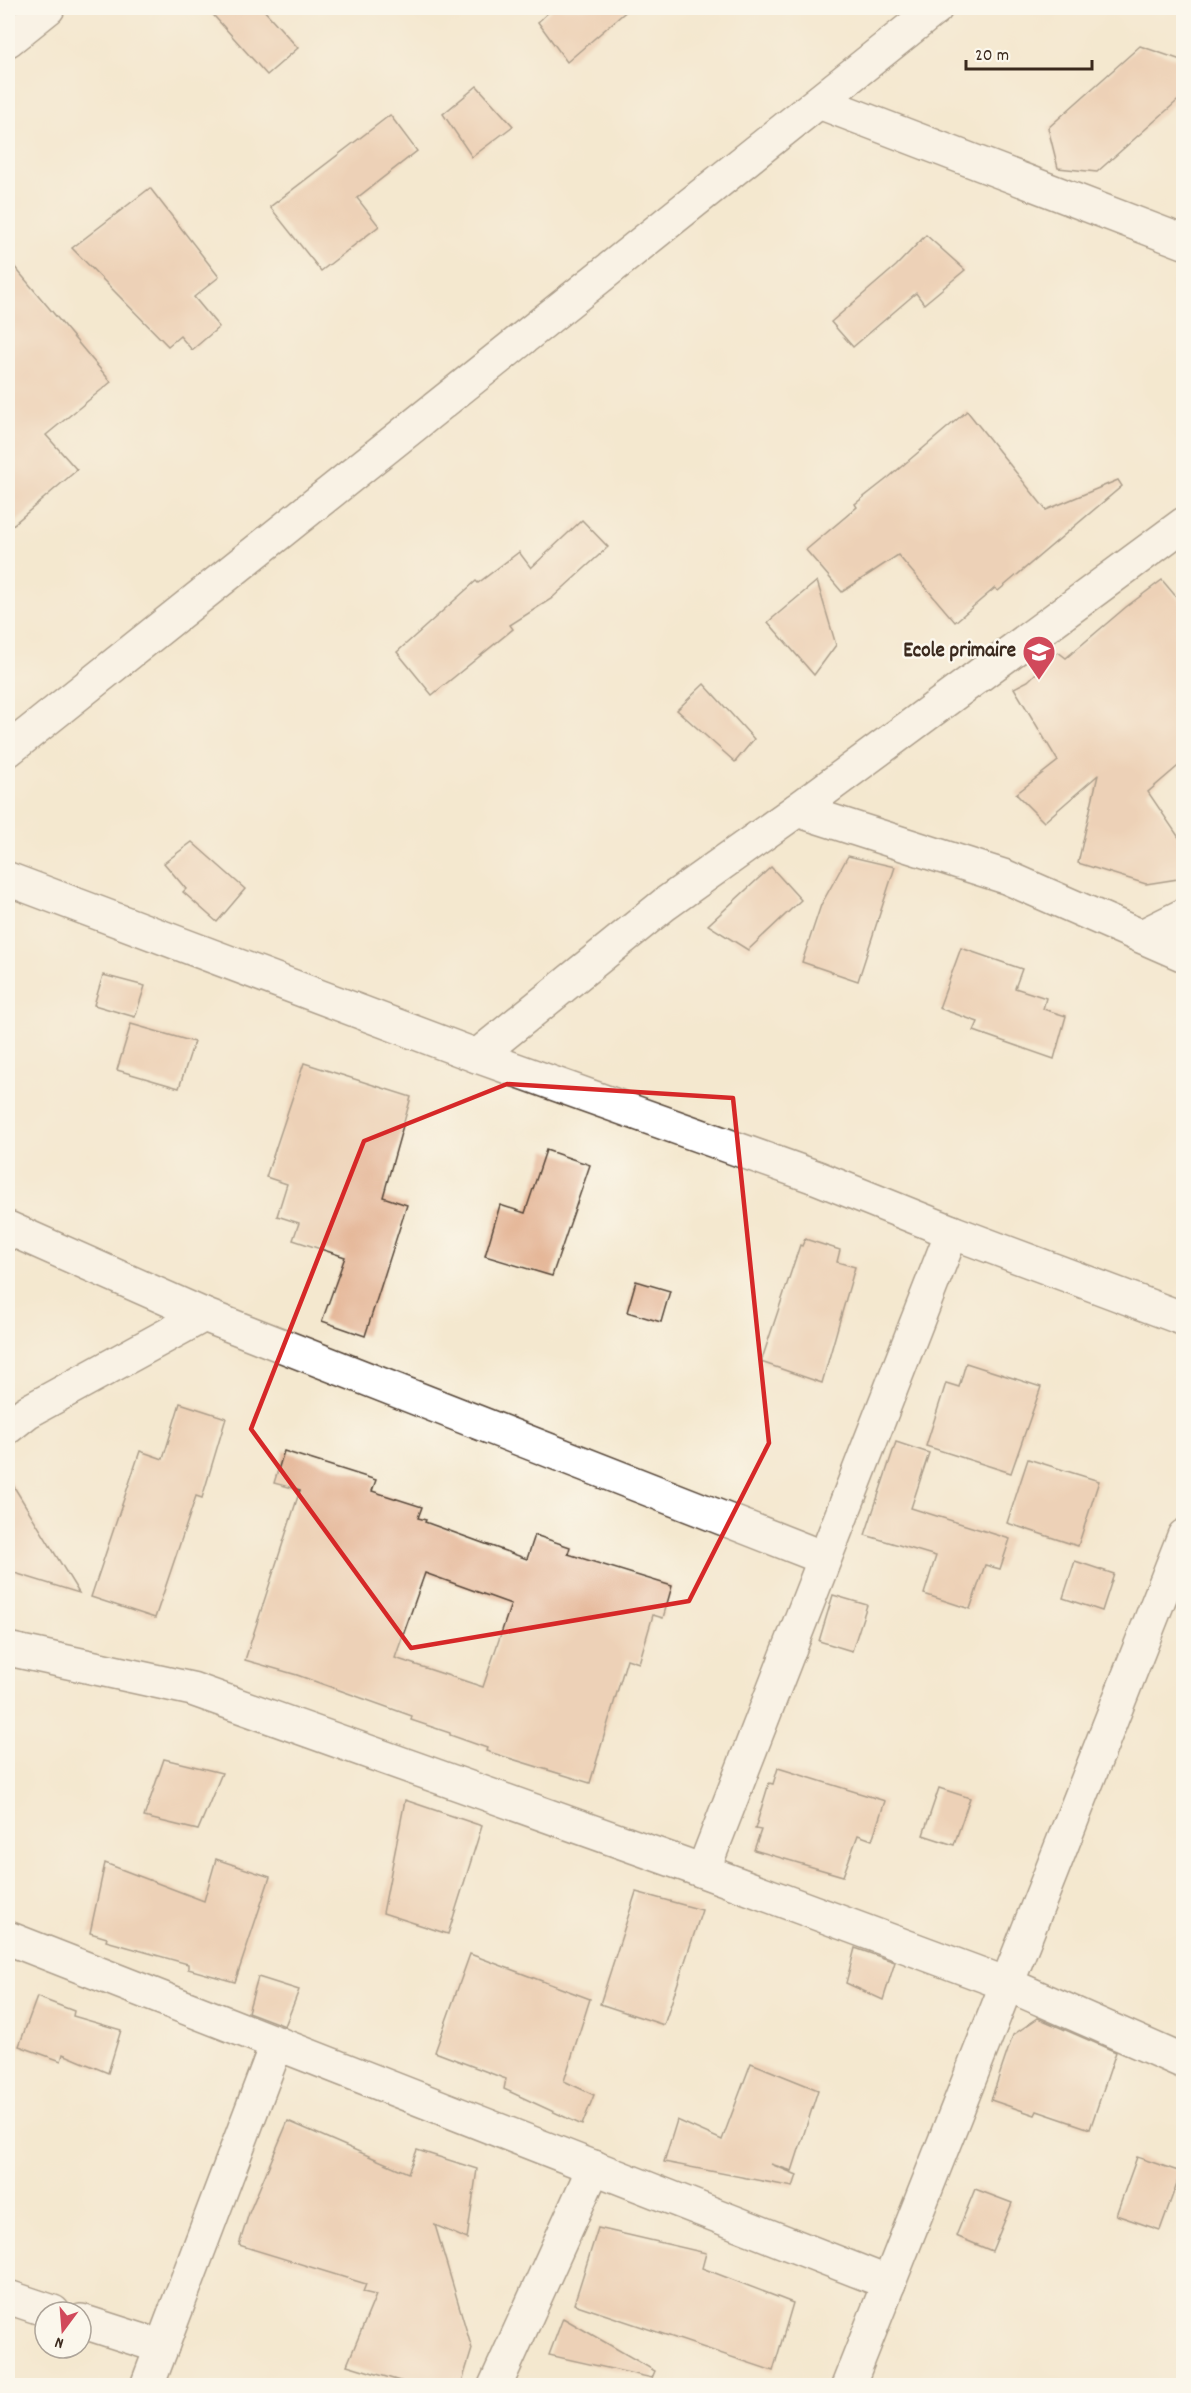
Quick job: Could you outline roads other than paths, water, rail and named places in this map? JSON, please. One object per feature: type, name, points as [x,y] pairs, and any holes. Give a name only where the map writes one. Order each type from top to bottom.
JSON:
[{"type":"street","points":[[8,40],[48,8]]},
{"type":"street","points":[[8,750],[936,8]]},
{"type":"street","points":[[819,102],[1184,242]]},
{"type":"street","points":[[477,1056],[664,904],[797,810],[1184,524]]},
{"type":"street","points":[[797,810],[1006,877],[1184,955]]},
{"type":"street","points":[[8,879],[477,1056],[818,1178],[952,1232],[1184,1319]]},
{"type":"street","points":[[1142,936],[1184,915]]},
{"type":"street","points":[[8,1228],[204,1315],[824,1558]]},
{"type":"street","points":[[703,1871],[952,1232]]},
{"type":"street","points":[[8,1427],[27,1412],[204,1315]]},
{"type":"street","points":[[848,2385],[1184,1536]]},
{"type":"street","points":[[8,1649],[192,1689],[703,1871],[1007,1984],[1184,2062]]},
{"type":"street","points":[[8,1938],[889,2283]]},
{"type":"street","points":[[147,2385],[277,2043]]},
{"type":"street","points":[[495,2385],[594,2167]]},
{"type":"street","points":[[8,2297],[33,2305]]},
{"type":"street","points":[[93,2325],[162,2347]]},
{"type":"place","name":"Ecole primaire","points":[[1039,681]]}]
